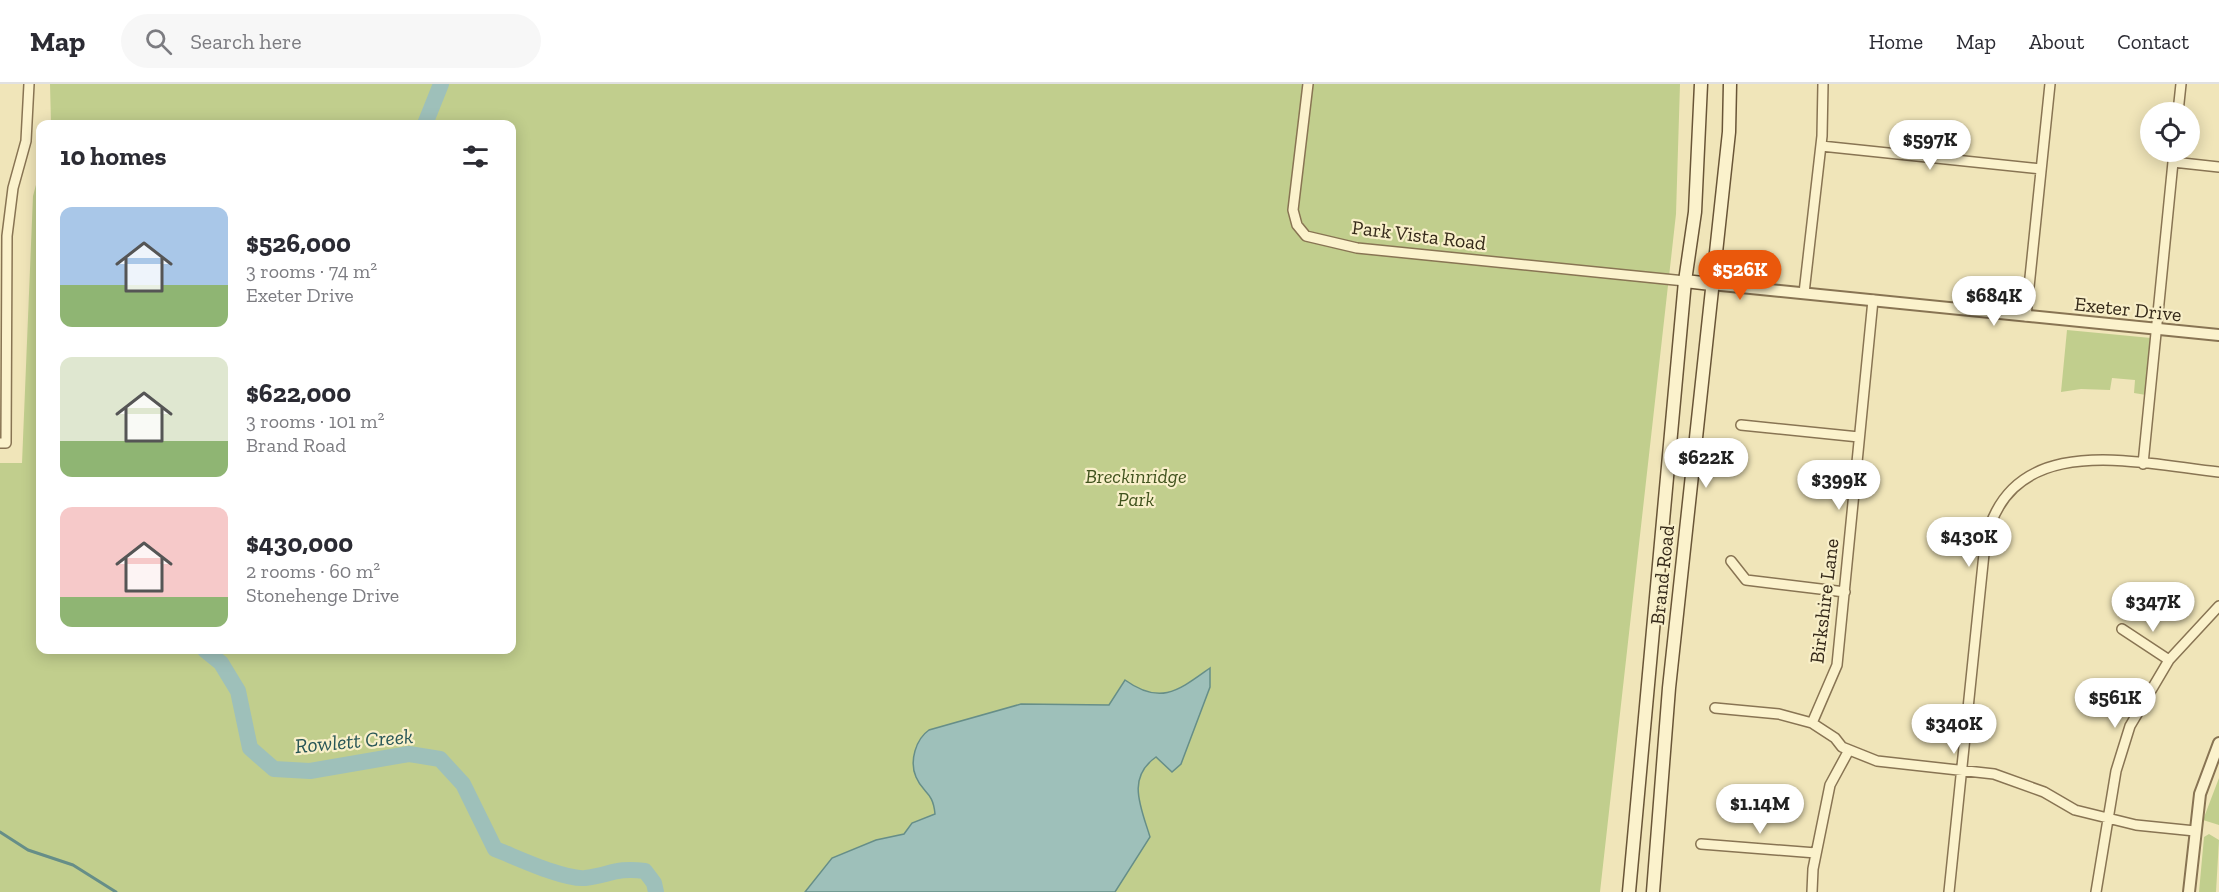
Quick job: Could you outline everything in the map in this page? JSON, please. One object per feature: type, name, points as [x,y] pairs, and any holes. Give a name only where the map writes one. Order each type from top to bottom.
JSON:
[{"type":"main road","name":"Brand Road","points":[[1629,892],[1685,281],[1695,212],[1701,84]]},
{"type":"main road","name":"Brand Road","points":[[1653,892],[1670,688],[1711,284],[1729,132],[1730,84]]},
{"type":"main road","points":[[1685,281],[1711,284]]},
{"type":"street","points":[[3,443],[7,236],[11,197],[26,141],[29,84]]},
{"type":"street","name":"Park Vista Road","points":[[1308,84],[1293,210],[1297,225],[1306,236],[1366,249],[1685,281]]},
{"type":"street","points":[[1804,293],[1821,146],[1823,84]]},
{"type":"street","points":[[2026,316],[2050,84]]},
{"type":"street","points":[[2179,102],[2181,84]]},
{"type":"street","points":[[1821,146],[2041,169]]},
{"type":"street","points":[[2143,464],[2173,162],[2219,167]]},
{"type":"street","name":"Exeter Drive","points":[[1711,284],[2219,335]]},
{"type":"street","name":"Birkshire Lane","points":[[1812,723],[1837,665],[1873,300]]},
{"type":"street","points":[[1741,425],[1859,437]]},
{"type":"street","points":[[1949,892],[1985,544],[1995,510],[2025,477],[2048,466],[2070,460],[2091,459],[2219,472]]},
{"type":"street","points":[[1731,561],[1746,580],[1845,592]]},
{"type":"street","points":[[2096,892],[2106,818],[2116,771],[2130,726],[2169,660],[2219,606]]},
{"type":"street","points":[[2122,629],[2169,660]]},
{"type":"street","points":[[1715,708],[1779,714],[1812,723],[1821,726],[1849,750],[1877,761],[1962,770],[2012,780],[2044,792],[2075,810],[2136,825],[2194,831]]},
{"type":"street","points":[[2188,892],[2200,794],[2219,743]]},
{"type":"street","points":[[1812,892],[1816,853],[1830,784],[1849,750]]},
{"type":"street","points":[[1701,844],[1816,853]]},
{"type":"green space","name":"Breckinridge Park","points":[[50,84],[1680,84],[1676,214],[1600,892],[0,892],[0,463],[22,463],[33,196],[36,185],[36,654],[516,654],[516,120],[51,120]]},
{"type":"green space","points":[[2067,330],[2151,338],[2146,395],[2134,393],[2135,380],[2112,378],[2110,390],[2081,389],[2061,392]]},
{"type":"green space","points":[[2219,778],[2219,825],[2203,820]]},
{"type":"green space","points":[[2209,834],[2219,840],[2216,892],[2199,892],[2204,837]]},
{"type":"water","points":[[1210,668],[1210,687],[1181,764],[1172,772],[1156,757],[1141,774],[1138,794],[1150,837],[1115,892],[805,892],[832,858],[876,840],[904,834],[912,823],[935,814],[930,797],[916,777],[913,764],[917,745],[929,730],[1021,704],[1109,705],[1125,680],[1149,692],[1169,692],[1189,683]]},
{"type":"waterway","name":"Rowlett Creek","points":[[427,120],[441,84]]},
{"type":"waterway","name":"Rowlett Creek","points":[[210,654],[221,663],[238,691],[250,748],[274,769],[310,771],[409,754],[440,759],[463,784],[495,849],[553,872],[576,878],[594,877],[627,870],[645,871],[654,883],[656,892]]},
{"type":"waterway","points":[[0,832],[28,850],[73,865],[116,892]]}]
